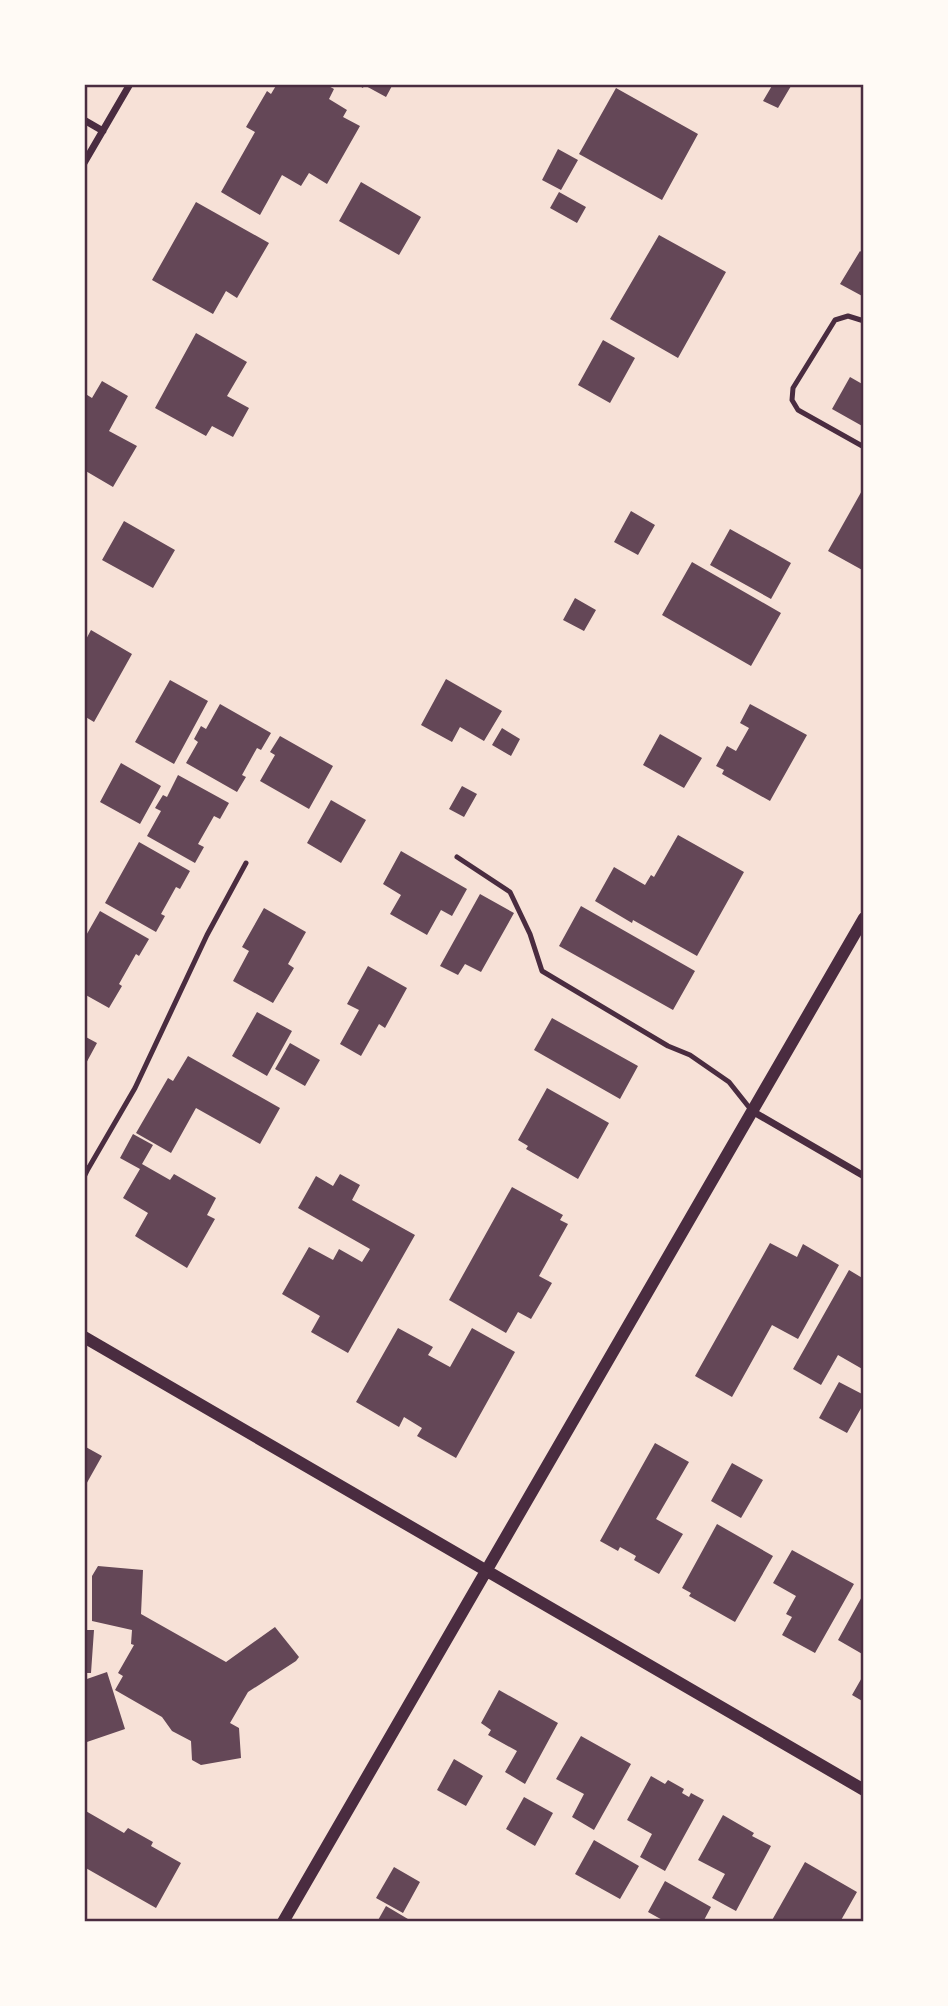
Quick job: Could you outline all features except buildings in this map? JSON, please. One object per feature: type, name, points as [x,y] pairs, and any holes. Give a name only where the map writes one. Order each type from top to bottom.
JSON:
[{"type":"street","points":[[84,163],[130,84]]},
{"type":"street","points":[[84,120],[103,131]]},
{"type":"street","points":[[283,1922],[864,918]]},
{"type":"street","points":[[752,1111],[864,1176]]},
{"type":"street","points":[[84,1337],[864,1790]]},
{"type":"lane","points":[[864,321],[848,316],[835,320],[793,388],[792,400],[798,410],[864,447]]},
{"type":"lane","points":[[457,857],[510,892],[530,934],[542,971],[668,1046],[690,1055],[729,1083],[752,1111]]},
{"type":"lane","points":[[84,1177],[86,1167],[135,1088],[207,934],[246,863]]}]
